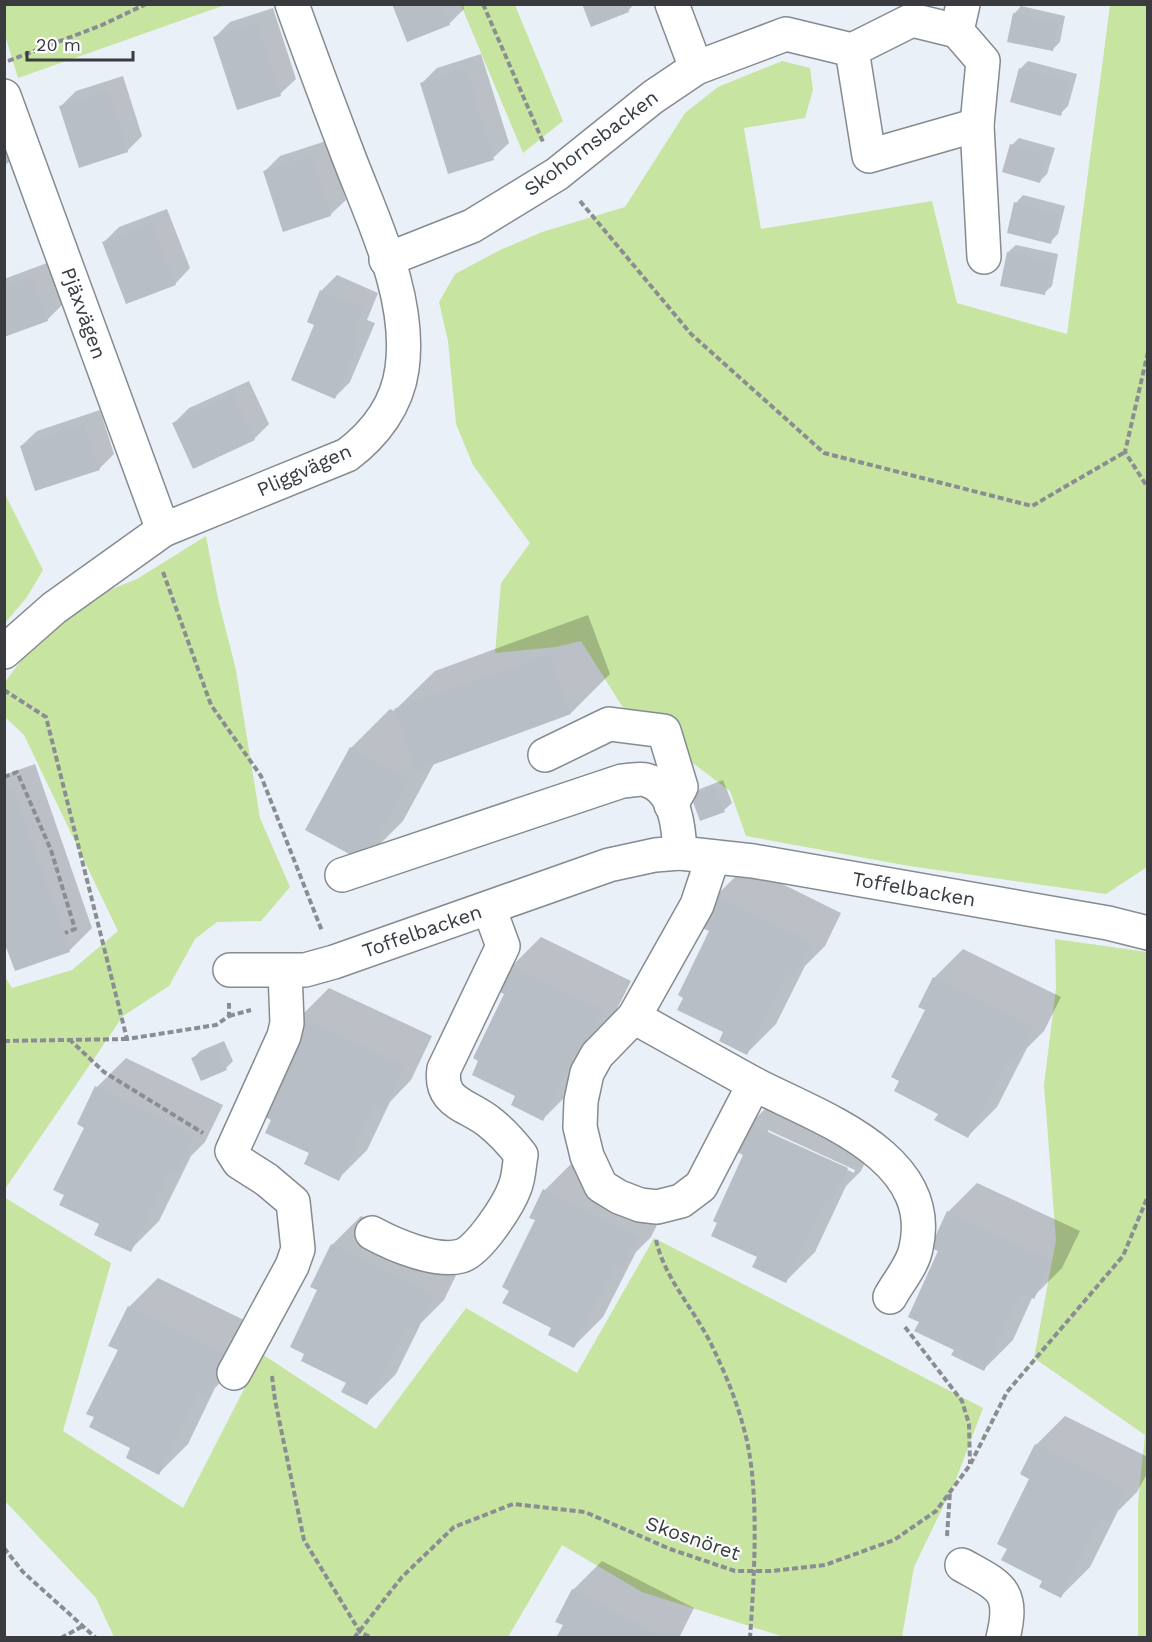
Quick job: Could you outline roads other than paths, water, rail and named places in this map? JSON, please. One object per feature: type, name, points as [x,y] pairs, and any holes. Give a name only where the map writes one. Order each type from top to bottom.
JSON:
[{"type":"street","name":"Pliggvägen","points":[[4,652],[54,608],[163,530],[347,455],[368,439],[393,400],[402,370],[400,308],[386,260],[292,4]]},
{"type":"street","points":[[672,4],[696,68]]},
{"type":"street","points":[[977,125],[869,156],[852,50],[915,12],[960,18],[983,61],[977,125],[984,257]]},
{"type":"street","name":"Skohornsbacken","points":[[386,260],[472,226],[557,174],[653,97],[696,68],[786,34],[852,50]]},
{"type":"street","name":"Pjäxvägen","points":[[4,96],[163,530]]},
{"type":"street","points":[[545,755],[609,724],[664,731],[681,788],[671,805]]},
{"type":"street","points":[[342,875],[622,781],[646,780],[660,788],[671,805],[680,826],[680,853]]},
{"type":"street","name":"Toffelbacken","points":[[230,970],[305,970],[334,962],[609,866],[655,855],[680,853],[856,879],[1108,923],[1148,933]]},
{"type":"street","points":[[713,857],[697,905],[634,1017],[597,1055],[587,1073],[581,1101],[580,1127],[587,1156],[601,1186],[619,1197],[657,1207],[681,1201],[701,1186],[754,1084]]},
{"type":"street","points":[[372,1233],[402,1249],[450,1257],[463,1256],[484,1238],[515,1187],[521,1155],[507,1137],[486,1120],[451,1099],[442,1084],[444,1069],[502,946],[489,908]]},
{"type":"street","points":[[234,1373],[292,1266],[298,1249],[293,1202],[267,1180],[239,1162],[232,1151],[284,1036],[287,1023],[285,970]]},
{"type":"street","points":[[634,1017],[754,1084],[868,1143],[893,1166],[913,1196],[919,1224],[916,1251],[890,1297]]},
{"type":"street","points":[[962,1565],[1000,1587],[1005,1600],[1006,1625],[1003,1638]]}]
